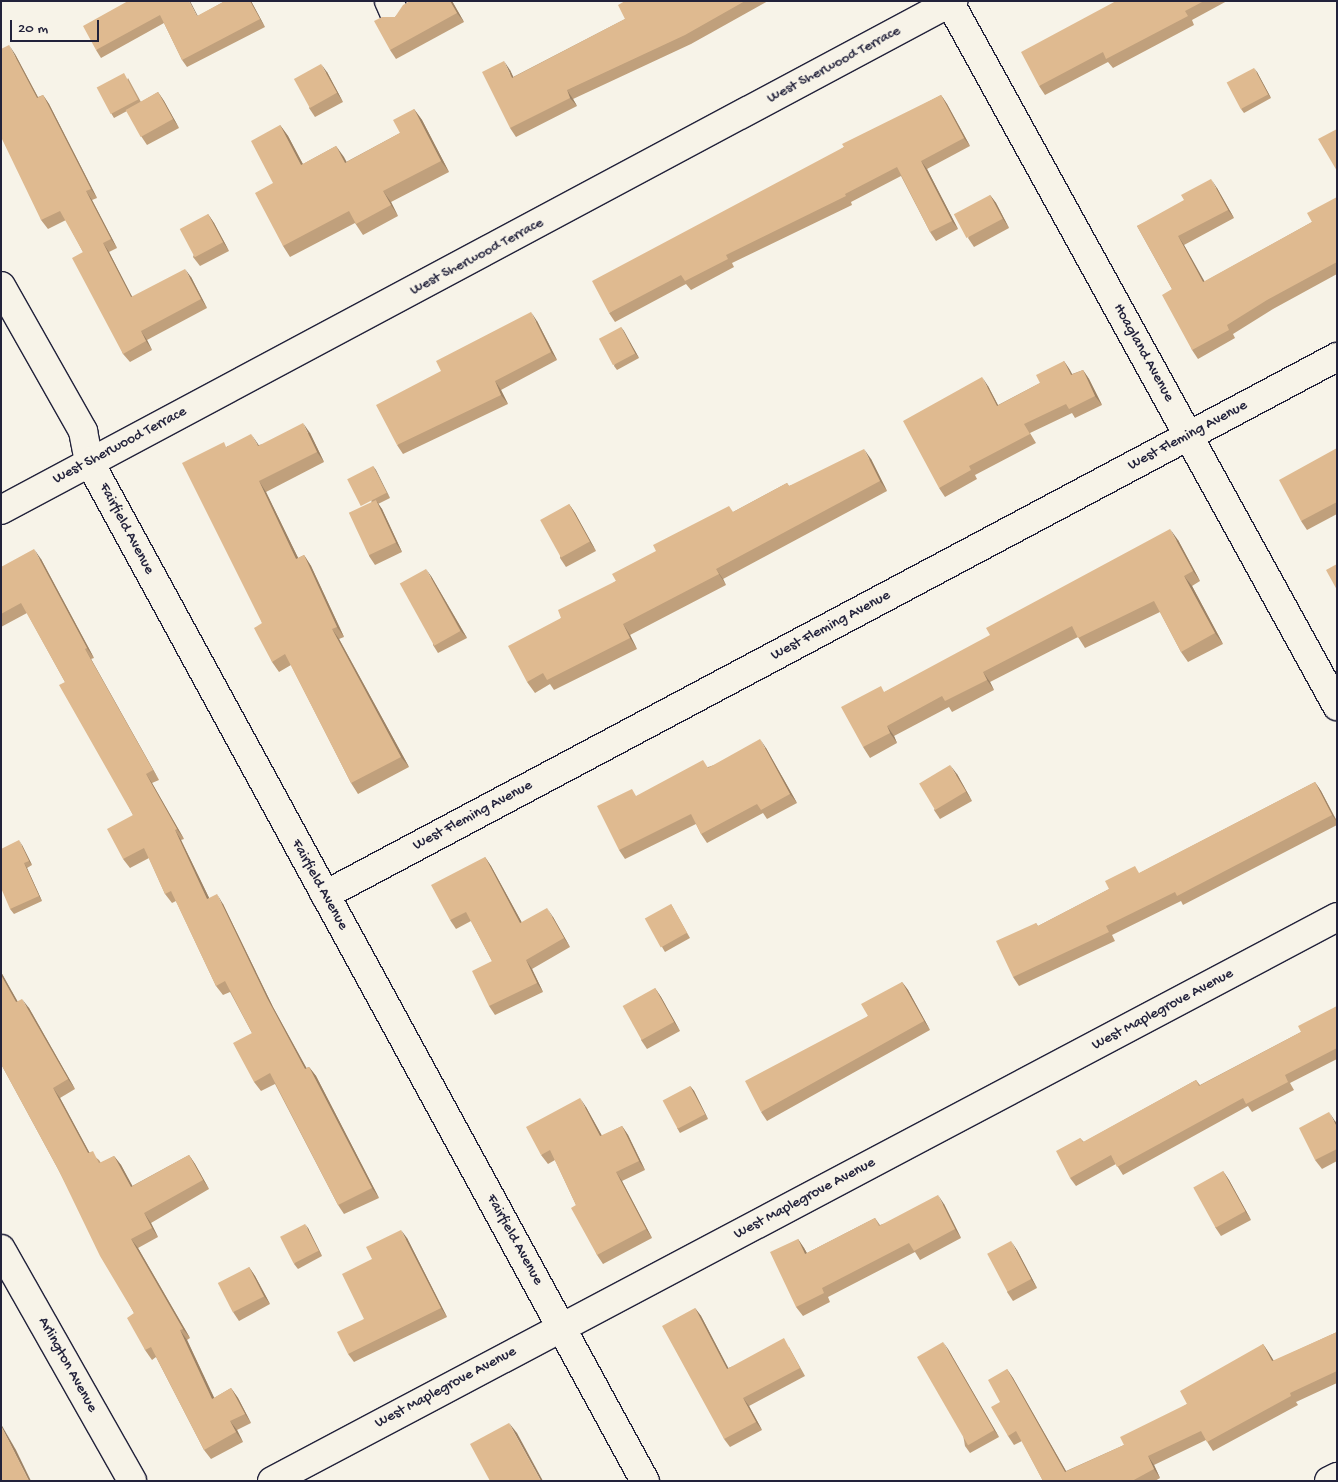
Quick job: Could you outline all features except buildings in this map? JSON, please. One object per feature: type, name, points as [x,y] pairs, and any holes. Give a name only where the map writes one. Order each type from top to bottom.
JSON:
[{"type":"street","name":"Hoagland Avenue","points":[[950,2],[1337,706]]},
{"type":"street","name":"West Sherwood Terrace","points":[[1,510],[89,461],[315,344],[950,2]]},
{"type":"street","name":"Fairfield Avenue","points":[[1,286],[83,431],[89,461],[645,1481]]},
{"type":"street","name":"West Fleming Avenue","points":[[325,895],[1337,357]]},
{"type":"street","name":"West Maplegrove Avenue","points":[[272,1481],[1337,917]]},
{"type":"street","name":"Arlington Avenue","points":[[1,1249],[132,1481]]},
{"type":"street","points":[[1329,1481],[1337,1477]]}]
